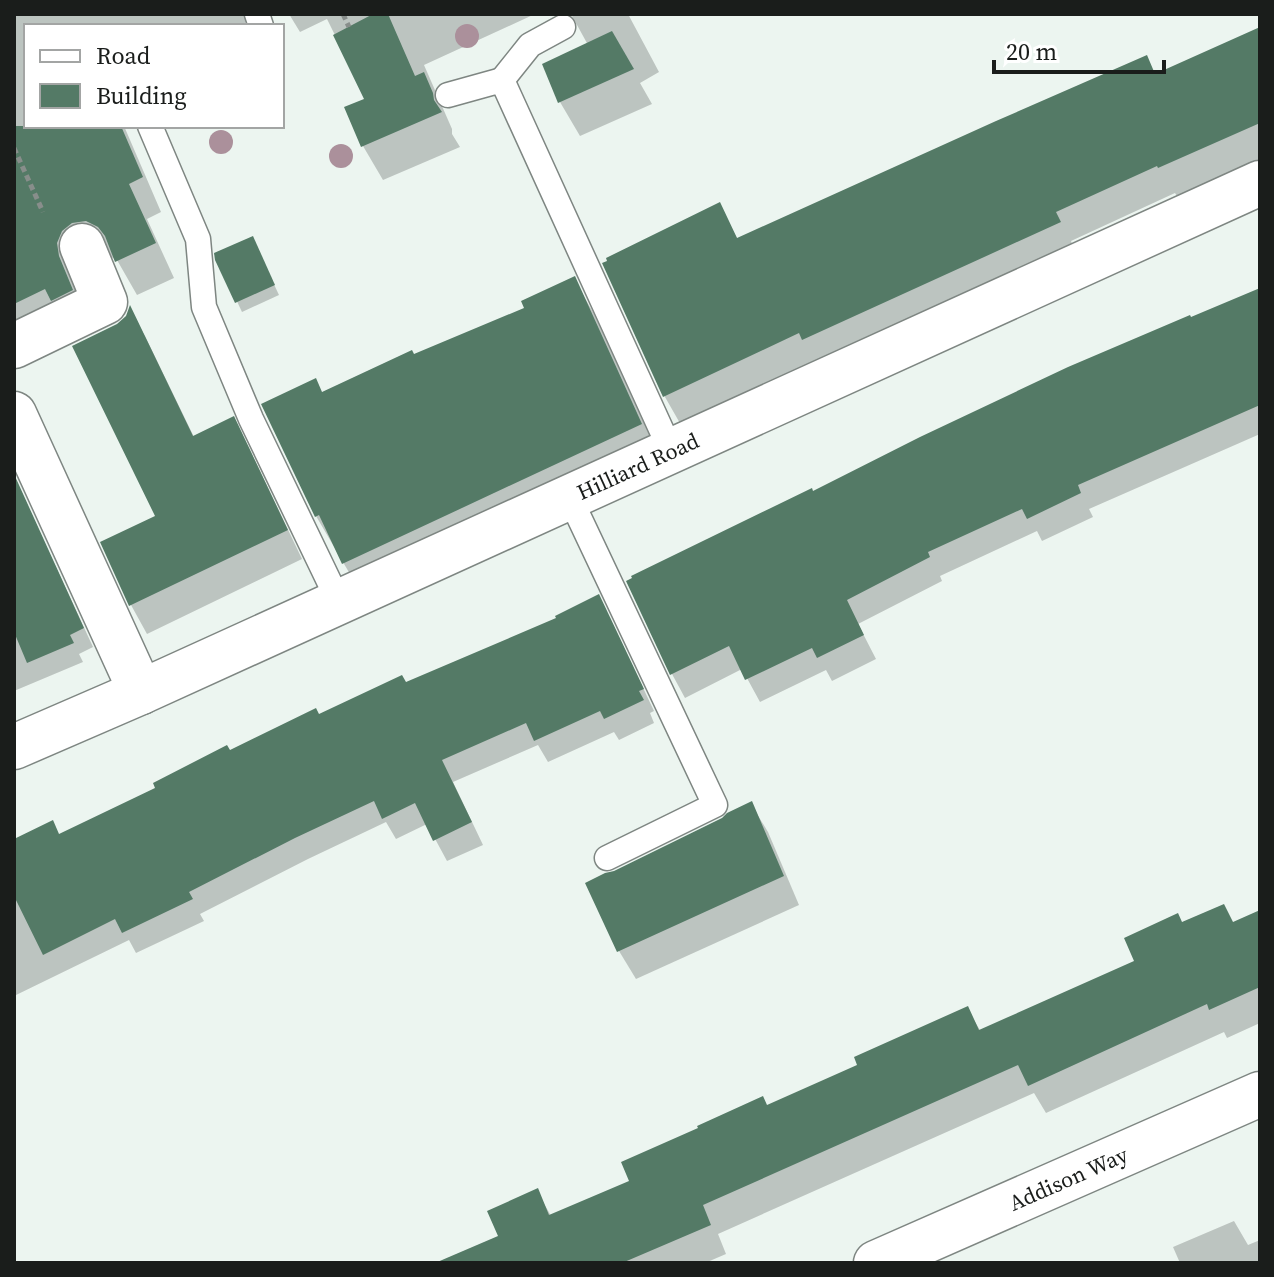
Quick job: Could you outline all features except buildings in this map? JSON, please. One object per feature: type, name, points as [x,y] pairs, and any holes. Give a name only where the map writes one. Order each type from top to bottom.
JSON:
[{"type":"street","name":"Hilliard Road","points":[[14,747],[1260,183]]},
{"type":"street","points":[[14,346],[105,302],[65,235]]},
{"type":"street","points":[[14,414],[141,692]]},
{"type":"street","name":"Addison Way","points":[[876,1263],[1260,1094]]},
{"type":"lane","points":[[448,95],[502,80],[530,45],[563,27]]},
{"type":"lane","points":[[502,80],[671,451]]},
{"type":"lane","points":[[151,128],[198,239],[204,307],[251,419],[339,602]]},
{"type":"lane","points":[[569,496],[715,805],[607,858]]},
{"type":"path","points":[[343,14],[349,27]]},
{"type":"path","points":[[14,148],[65,235]]}]
